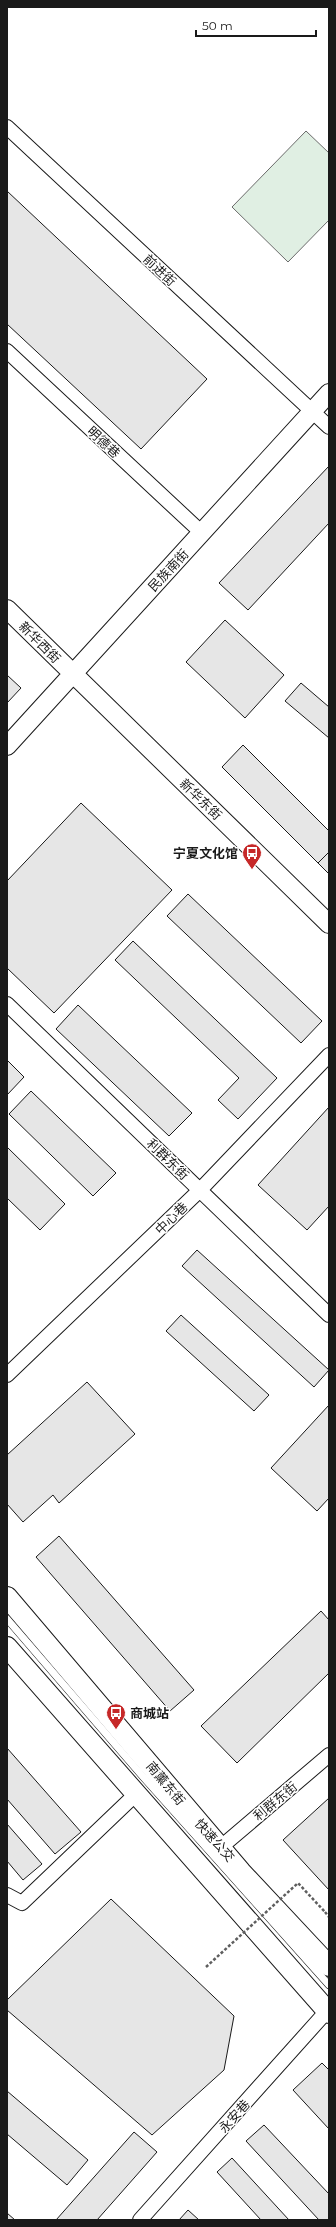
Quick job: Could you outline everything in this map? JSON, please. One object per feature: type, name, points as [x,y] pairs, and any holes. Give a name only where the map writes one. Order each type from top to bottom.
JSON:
[{"type":"main road","name":"南薰东街","points":[[7,1597],[221,1848],[329,1966]]},
{"type":"main road","points":[[7,1647],[328,2012]]},
{"type":"street","name":"前进街","points":[[7,127],[329,427]]},
{"type":"street","name":"明德巷","points":[[7,351],[202,533]]},
{"type":"street","name":"民族南街","points":[[7,746],[329,393]]},
{"type":"street","name":"新华西街","points":[[7,609],[72,675]]},
{"type":"street","name":"新华东街","points":[[72,675],[329,924]]},
{"type":"street","name":"利群东街","points":[[7,1004],[329,1315]]},
{"type":"street","name":"中心巷","points":[[7,1375],[200,1190],[329,1055]]},
{"type":"street","name":"利群东街","points":[[221,1848],[329,1755]]},
{"type":"street","points":[[7,1895],[22,1903],[136,1794]]},
{"type":"street","name":"永安巷","points":[[140,2220],[328,2012]]},
{"type":"lane","name":"快速公交","points":[[7,1619],[145,1779],[329,1985]]},
{"type":"path","points":[[206,1967],[298,1883],[329,1917]]},
{"type":"green space","points":[[306,131],[329,153],[329,220],[288,262],[232,207]]},
{"type":"building","points":[[7,191],[207,379],[141,449],[7,324]]},
{"type":"building","points":[[329,466],[329,523],[248,610],[219,583]]},
{"type":"building","points":[[225,620],[284,675],[245,718],[186,662]]},
{"type":"building","points":[[7,675],[21,688],[7,703]]},
{"type":"building","points":[[301,683],[329,707],[329,738],[285,701]]},
{"type":"building","points":[[243,745],[329,831],[329,852],[318,863],[222,767]]},
{"type":"building","points":[[81,803],[172,890],[54,1013],[7,968],[7,881]]},
{"type":"building","points":[[329,852],[329,874],[318,863]]},
{"type":"building","points":[[188,894],[322,1021],[301,1043],[167,916]]},
{"type":"building","points":[[133,941],[277,1078],[238,1119],[218,1100],[239,1078],[115,960]]},
{"type":"building","points":[[78,1005],[192,1113],[169,1136],[56,1029]]},
{"type":"building","points":[[7,1060],[24,1077],[7,1095]]},
{"type":"building","points":[[31,1091],[116,1173],[93,1196],[9,1114]]},
{"type":"building","points":[[329,1107],[329,1206],[307,1230],[258,1185]]},
{"type":"building","points":[[7,1147],[65,1204],[40,1230],[7,1198]]},
{"type":"building","points":[[197,1250],[329,1370],[314,1387],[182,1266]]},
{"type":"building","points":[[181,1315],[269,1395],[254,1411],[166,1331]]},
{"type":"building","points":[[87,1382],[135,1434],[59,1503],[53,1495],[23,1522],[7,1504],[7,1455]]},
{"type":"building","points":[[329,1405],[329,1498],[317,1511],[271,1468]]},
{"type":"building","points":[[59,1536],[194,1690],[170,1711],[36,1557]]},
{"type":"building","points":[[321,1611],[329,1620],[329,1673],[237,1763],[201,1726]]},
{"type":"building","points":[[7,1748],[81,1832],[55,1854],[7,1799]]},
{"type":"building","points":[[329,1798],[329,1890],[283,1840]]},
{"type":"building","points":[[7,1824],[42,1864],[23,1880],[7,1861]]},
{"type":"building","points":[[111,1899],[234,2016],[224,2070],[152,2135],[7,2010],[7,2000]]},
{"type":"building","points":[[322,2063],[329,2070],[329,2129],[293,2090]]},
{"type":"building","points":[[7,2091],[88,2160],[67,2185],[7,2134]]},
{"type":"building","points":[[264,2125],[329,2194],[329,2220],[319,2220],[246,2141]]},
{"type":"building","points":[[134,2132],[157,2152],[97,2220],[56,2220]]},
{"type":"building","points":[[232,2158],[289,2220],[261,2220],[217,2172]]},
{"type":"building","points":[[188,2210],[199,2220],[179,2220]]},
{"type":"building","points":[[7,2213],[15,2220],[7,2220]]},
{"type":"place","name":"宁夏文化馆","points":[[252,870]]},
{"type":"place","name":"商城站","points":[[116,1730]]}]
